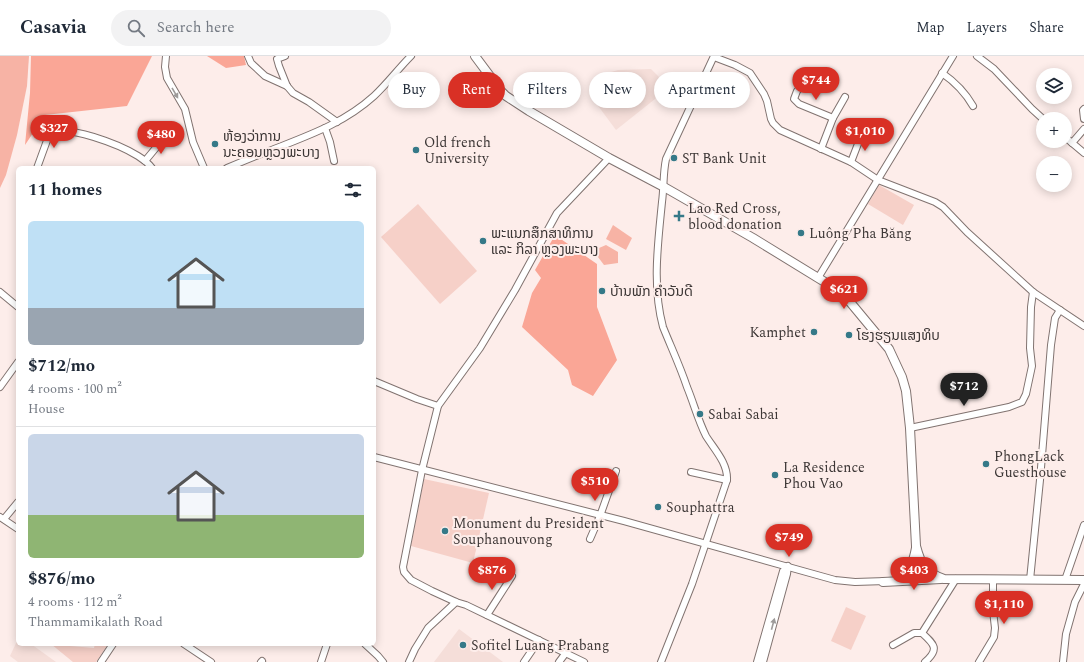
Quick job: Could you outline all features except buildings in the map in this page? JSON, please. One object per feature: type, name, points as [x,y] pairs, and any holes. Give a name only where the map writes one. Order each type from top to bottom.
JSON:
[{"type":"main road","points":[[475,56],[506,96],[609,158],[664,187],[753,238],[818,278],[839,292],[850,302],[889,349],[902,377],[906,391],[910,428],[916,546],[919,557],[927,570],[944,579]]},
{"type":"main road","points":[[899,577],[909,568],[913,561],[916,546]]},
{"type":"main road","points":[[884,582],[944,579],[1084,580]]},
{"type":"street","points":[[166,56],[165,67],[167,78],[185,109],[193,142],[203,166]]},
{"type":"street","points":[[248,56],[251,63],[265,76],[287,86]]},
{"type":"street","points":[[285,56],[277,59],[287,86],[293,93],[309,102],[337,122]]},
{"type":"street","points":[[401,56],[404,63]]},
{"type":"street","points":[[232,166],[319,132],[352,113],[374,96],[411,56]]},
{"type":"street","points":[[661,662],[692,584],[728,474],[698,418],[688,388],[663,327],[657,291],[657,264],[666,159],[714,56],[735,64],[750,73],[764,94],[769,107],[771,119],[777,128],[851,162],[878,180],[935,202],[943,207],[967,232],[1034,292],[1084,326]]},
{"type":"street","points":[[818,278],[953,56]]},
{"type":"street","points":[[977,56],[994,69],[1036,113]]},
{"type":"street","points":[[942,73],[959,86],[973,106]]},
{"type":"street","points":[[806,82],[797,91],[794,99],[799,104],[834,118]]},
{"type":"street","points":[[821,149],[834,118],[846,97]]},
{"type":"street","points":[[1084,109],[1084,119]]},
{"type":"street","points":[[325,128],[334,161]]},
{"type":"street","points":[[1084,129],[1072,143],[1084,153]]},
{"type":"street","points":[[39,166],[49,135],[54,132],[64,131],[80,133],[116,145],[131,152],[150,166]]},
{"type":"street","points":[[851,162],[861,136]]},
{"type":"street","points":[[145,161],[164,138]]},
{"type":"street","points":[[584,662],[411,580],[404,572],[404,563],[422,470],[438,406],[480,348],[515,290],[557,213],[609,158]]},
{"type":"street","points":[[0,292],[16,305]]},
{"type":"street","points":[[910,428],[1009,407],[1022,402],[1026,394],[1032,366],[1030,348],[1031,307],[1034,292]]},
{"type":"street","points":[[1030,580],[1051,345],[1055,318],[1060,310]]},
{"type":"street","points":[[0,387],[16,365]]},
{"type":"street","points":[[376,382],[438,406]]},
{"type":"street","points":[[376,458],[706,544],[835,580],[884,582],[915,577],[927,570]]},
{"type":"street","points":[[590,539],[616,471]]},
{"type":"street","points":[[691,472],[727,480]]},
{"type":"street","points":[[16,504],[2,518],[16,528]]},
{"type":"street","points":[[1065,580],[1084,525]]},
{"type":"street","points":[[757,662],[783,571],[788,566]]},
{"type":"street","points":[[763,662],[788,566]]},
{"type":"street","points":[[884,582],[927,570]]},
{"type":"street","points":[[487,615],[512,576]]},
{"type":"street","points":[[922,633],[956,579]]},
{"type":"street","points":[[979,662],[994,637],[993,579]]},
{"type":"street","points":[[1063,662],[1066,634],[1075,602],[1084,584]]},
{"type":"street","points":[[409,662],[414,649],[428,628],[456,602]]},
{"type":"street","points":[[893,645],[914,633],[922,633],[934,647],[934,650],[925,662]]},
{"type":"street","points":[[524,662],[539,640]]},
{"type":"street","points":[[101,662],[112,646]]},
{"type":"street","points":[[187,646],[211,662]]},
{"type":"street","points":[[321,662],[326,646]]},
{"type":"street","points":[[367,646],[383,662]]},
{"type":"street","points":[[559,662],[565,654]]},
{"type":"shaded area","points":[[0,56],[29,56],[27,86],[17,135],[6,175],[0,188]]},
{"type":"shaded area","points":[[31,56],[152,56],[127,106],[45,115],[25,145],[30,93]]},
{"type":"shaded area","points":[[207,56],[244,56],[246,65],[226,68]]},
{"type":"shaded area","points":[[651,69],[654,72],[654,100],[646,106],[646,72],[611,72],[618,70]]},
{"type":"shaded area","points":[[600,108],[644,108],[616,130]]},
{"type":"shaded area","points":[[879,185],[914,205],[903,225],[868,204]]},
{"type":"shaded area","points":[[418,204],[477,271],[440,304],[381,237]]},
{"type":"shaded area","points":[[613,225],[632,238],[626,250],[606,239]]},
{"type":"shaded area","points":[[555,235],[597,264],[597,307],[617,360],[593,396],[572,385],[568,370],[522,327],[532,293],[541,278],[535,270]]},
{"type":"shaded area","points":[[606,245],[618,252],[618,263],[604,265],[598,257],[599,248]]},
{"type":"shaded area","points":[[424,479],[489,493],[473,563],[411,546]]},
{"type":"shaded area","points":[[846,607],[866,616],[851,650],[831,641]]},
{"type":"shaded area","name":"Sofitel Luang Prabang","points":[[459,629],[503,662],[434,662]]},
{"type":"shaded area","points":[[16,643],[16,646],[34,646],[56,662],[18,662],[10,656]]},
{"type":"shaded area","points":[[53,646],[94,648],[94,646],[107,646],[96,662],[73,662]]},
{"type":"place","name":"ຫ້ອງວ່າການ ນະຄອນຫຼວງພະບາງ","points":[[215,144]]},
{"type":"place","name":"Old french University","points":[[416,150]]},
{"type":"place","name":"ST Bank Unit","points":[[674,158]]},
{"type":"place","name":"Lao Red Cross, blood donation","points":[[679,216]]},
{"type":"place","name":"Luông Pha Băng","points":[[801,233]]},
{"type":"place","name":"ພະແນກສຶກສາທິການ ແລະ ກິລາ ຫຼວງພະບາງ","points":[[483,241]]},
{"type":"place","name":"ບ້ານພັກ ຄໍາວັນດີ","points":[[602,291]]},
{"type":"place","name":"Kamphet","points":[[814,332]]},
{"type":"place","name":"ໂຮງຮຽນແສງທິບ","points":[[849,335]]},
{"type":"place","name":"Sabai Sabai","points":[[700,414]]},
{"type":"place","name":"PhongLack Guesthouse","points":[[986,464]]},
{"type":"place","name":"La Residence Phou Vao","points":[[775,475]]},
{"type":"place","name":"Souphattra","points":[[658,507]]},
{"type":"place","name":"Monument du President Souphanouvong","points":[[445,531]]},
{"type":"place","name":"Sofitel Luang Prabang","points":[[463,645]]}]
